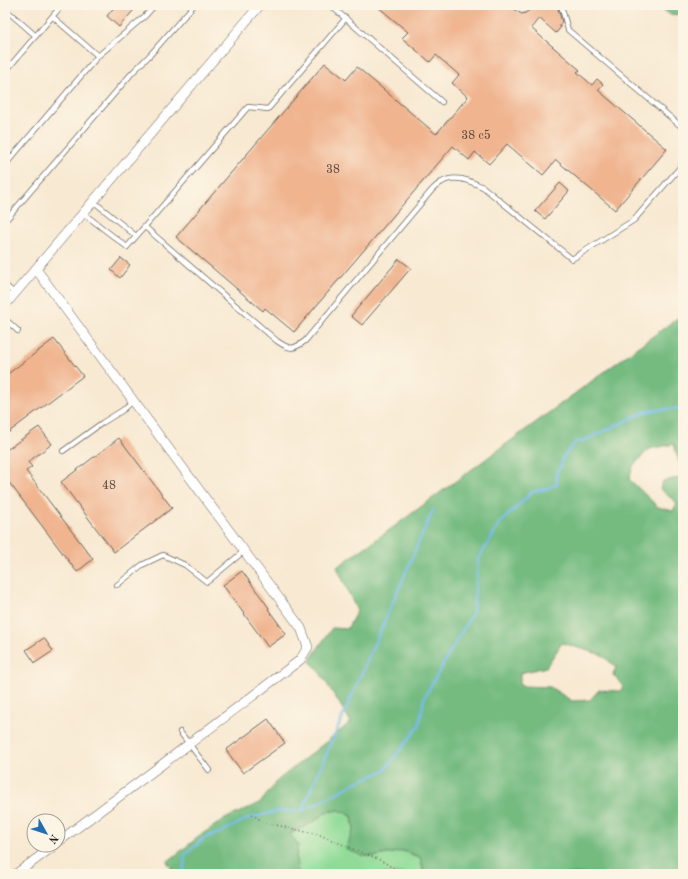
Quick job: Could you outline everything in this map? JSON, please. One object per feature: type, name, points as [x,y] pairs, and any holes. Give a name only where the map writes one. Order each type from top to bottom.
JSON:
[{"type":"street","points":[[5,305],[260,5]]},
{"type":"street","points":[[36,269],[301,628],[308,647],[300,660],[66,836]]},
{"type":"street","points":[[16,874],[44,853]]},
{"type":"lane","points":[[5,72],[62,5]]},
{"type":"lane","points":[[5,166],[98,56],[145,16],[155,5]]},
{"type":"lane","points":[[5,221],[132,73],[151,54],[194,5]]},
{"type":"lane","points":[[330,5],[442,102]]},
{"type":"lane","points":[[561,5],[568,30],[683,128]]},
{"type":"lane","points":[[5,9],[36,36]]},
{"type":"lane","points":[[53,17],[98,56]]},
{"type":"lane","points":[[83,213],[127,248],[248,107],[268,109],[346,18]]},
{"type":"lane","points":[[145,226],[277,341],[286,347],[296,347],[305,341],[432,190],[443,181],[455,178],[470,180],[483,187],[572,259],[634,220],[683,164]]},
{"type":"lane","points":[[93,201],[136,236]]},
{"type":"lane","points":[[5,285],[14,294]]},
{"type":"lane","points":[[5,319],[18,331]]},
{"type":"lane","points":[[63,451],[123,410],[133,400]]},
{"type":"lane","points":[[117,585],[142,565],[163,555],[185,565],[206,582],[244,551]]},
{"type":"lane","points":[[180,732],[209,770]]},
{"type":"path","points":[[252,814],[263,822],[320,835],[380,860],[404,874]]},
{"type":"path","points":[[541,874],[549,874]]},
{"type":"green space","points":[[657,5],[683,5],[683,15],[669,14]]},
{"type":"green space","points":[[683,314],[683,476],[674,444],[649,449],[633,466],[629,479],[658,507],[673,511],[677,503],[660,489],[663,481],[683,477],[683,874],[425,874],[420,857],[403,851],[377,856],[363,856],[346,849],[354,829],[352,816],[339,810],[325,812],[320,818],[290,834],[298,845],[296,859],[298,871],[301,874],[168,874],[171,867],[167,862],[202,834],[225,819],[261,802],[278,780],[351,722],[317,668],[309,661],[332,628],[347,629],[357,611],[337,567]],"holes":[[[562,643],[602,655],[616,667],[613,675],[623,685],[621,691],[599,690],[590,700],[572,701],[550,687],[520,686],[520,673],[546,667]]]},
{"type":"green space","points":[[339,810],[352,816],[354,829],[346,849],[363,856],[377,856],[403,851],[420,857],[423,871],[631,874],[301,874],[298,871],[296,859],[298,845],[290,834],[320,818],[325,812]]},
{"type":"building","points":[[116,5],[138,5],[119,27],[107,16]]},
{"type":"building","points":[[376,5],[509,5],[522,14],[530,10],[535,5],[557,5],[562,22],[559,26],[561,27],[556,33],[539,18],[531,28],[580,70],[577,72],[592,85],[597,79],[603,84],[598,90],[667,149],[615,210],[556,160],[543,175],[507,144],[489,164],[475,152],[469,160],[453,146],[294,332],[265,308],[263,311],[176,237],[325,63],[346,80],[357,67],[436,134],[468,97],[452,83],[459,75],[436,55],[430,62],[402,38],[408,32]]},
{"type":"building","points":[[560,183],[569,191],[545,219],[535,211]]},
{"type":"building","points":[[121,258],[130,265],[120,278],[111,270]]},
{"type":"building","points":[[399,259],[411,268],[362,325],[351,316]]},
{"type":"building","points":[[54,339],[83,376],[5,435],[5,376]]},
{"type":"building","points":[[39,427],[52,444],[28,462],[32,467],[26,471],[93,559],[77,572],[5,477],[5,451]]},
{"type":"building","points":[[119,438],[172,508],[114,552],[61,482]]},
{"type":"building","points":[[242,571],[286,634],[268,647],[223,585]]},
{"type":"building","points":[[44,638],[53,651],[35,663],[26,650]]},
{"type":"building","points":[[268,719],[285,743],[243,773],[226,750]]},
{"type":"waterway","points":[[183,874],[185,855],[204,838],[219,833],[247,819],[279,811],[302,811],[359,781],[384,771],[419,726],[424,698],[473,612],[478,559],[501,522],[532,492],[546,489],[557,484],[556,473],[561,467],[562,459],[575,442],[583,441],[647,411],[683,408]]},
{"type":"waterway","points":[[302,810],[433,510]]}]
